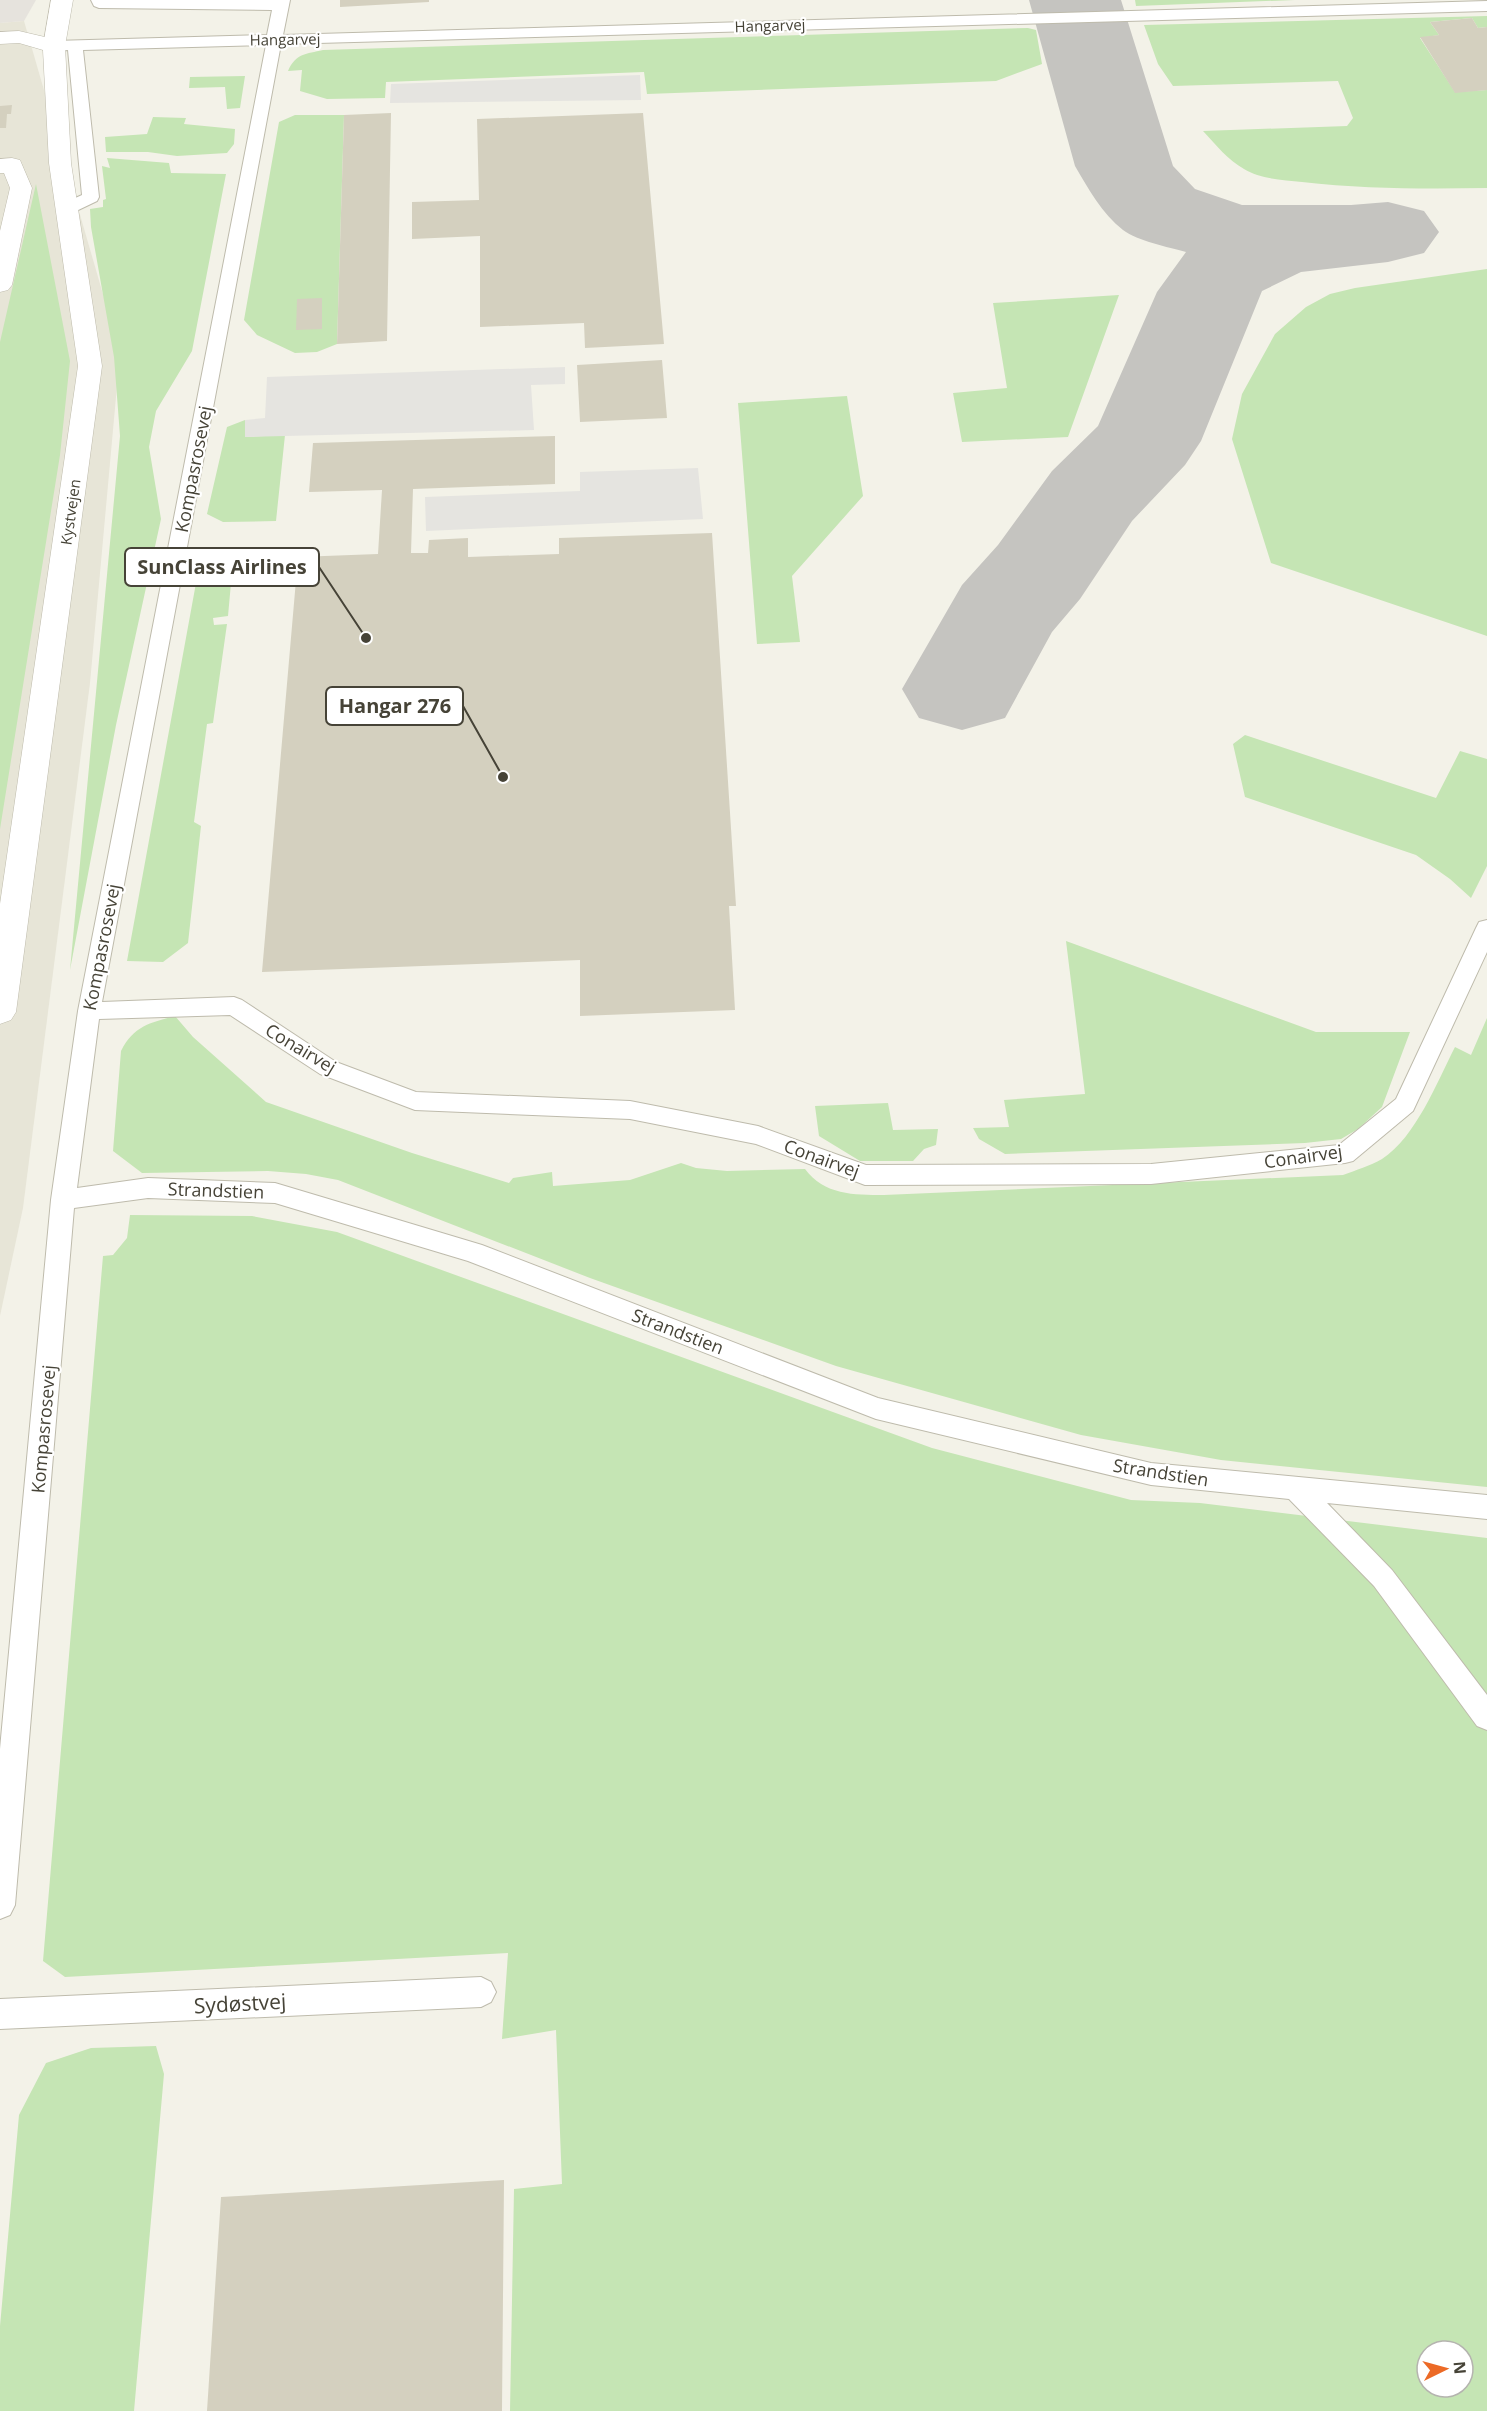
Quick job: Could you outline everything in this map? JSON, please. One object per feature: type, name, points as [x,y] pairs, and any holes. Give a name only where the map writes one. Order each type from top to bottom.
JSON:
[{"type":"street","name":"Kystvejen","points":[[0,1012],[90,366],[60,163],[65,46],[62,0]]},
{"type":"street","points":[[10,37],[65,46]]},
{"type":"street","points":[[0,285],[21,188],[6,166]]},
{"type":"lane","points":[[99,0],[99,3],[282,3]]},
{"type":"lane","name":"Kompasrosevej","points":[[0,1905],[63,1200],[89,1011],[282,3]]},
{"type":"lane","name":"Hangarvej","points":[[65,46],[1313,5],[1487,6]]},
{"type":"lane","name":"Conairvej","points":[[89,1011],[234,1006],[328,1068],[415,1101],[630,1110],[758,1136],[865,1174],[1151,1174],[1345,1154],[1405,1105],[1487,928]]},
{"type":"lane","name":"Strandstien","points":[[63,1200],[148,1188],[275,1193],[473,1252],[876,1408],[1150,1474],[1487,1507]]},
{"type":"lane","points":[[1295,1488],[1383,1578],[1487,1717]]},
{"type":"lane","name":"Sydøstvej","points":[[0,2014],[481,1992]]},
{"type":"shaded area","points":[[0,0],[36,0],[24,21],[0,23]]},
{"type":"shaded area","points":[[24,21],[120,353],[90,683],[23,1208],[0,1316],[0,23]]},
{"type":"shaded area","points":[[640,75],[641,100],[390,103],[391,84]]},
{"type":"shaded area","points":[[565,367],[565,384],[531,385],[534,430],[245,437],[245,420],[265,418],[267,377]]},
{"type":"shaded area","points":[[698,468],[703,519],[426,531],[425,497],[580,491],[580,472]]},
{"type":"green space","points":[[1135,0],[1295,0],[1136,6]]},
{"type":"green space","points":[[1487,16],[1487,27],[1478,28],[1472,18],[1430,22],[1439,35],[1420,38],[1455,92],[1487,90],[1487,188],[1348,186],[1280,180],[1250,172],[1227,157],[1203,131],[1347,126],[1353,118],[1338,81],[1173,86],[1158,64],[1144,25]]},
{"type":"green space","points":[[1028,28],[1036,30],[1042,64],[996,81],[647,94],[644,72],[386,82],[385,98],[327,99],[300,91],[302,70],[288,71],[298,58],[323,50]]},
{"type":"green space","points":[[245,76],[240,108],[227,109],[225,87],[189,88],[190,77]]},
{"type":"green space","points":[[295,115],[344,115],[337,344],[317,352],[295,353],[257,335],[244,320],[279,122]]},
{"type":"green space","points":[[153,117],[186,118],[184,124],[235,129],[234,144],[227,153],[177,156],[148,152],[106,152],[105,137],[147,134]]},
{"type":"green space","points":[[107,158],[169,163],[171,173],[226,174],[192,351],[156,411],[149,447],[161,519],[116,725],[70,970],[120,436],[114,357],[91,227],[90,209],[103,207],[103,200],[106,199],[102,166],[110,168]]},
{"type":"green space","points":[[36,184],[70,361],[60,455],[0,829],[0,342]]},
{"type":"green space","points":[[1487,269],[1487,636],[1271,563],[1232,439],[1242,394],[1275,334],[1306,307],[1330,294],[1355,288]]},
{"type":"green space","points":[[1119,295],[1068,437],[962,442],[953,393],[1007,388],[993,303]]},
{"type":"green space","points":[[847,396],[863,496],[792,576],[800,642],[757,644],[738,403]]},
{"type":"green space","points":[[245,420],[246,437],[285,435],[276,521],[223,522],[207,514],[227,427]]},
{"type":"green space","points":[[196,583],[231,583],[228,616],[213,618],[214,625],[227,624],[213,723],[207,724],[194,822],[201,826],[188,943],[163,962],[127,961]]},
{"type":"green space","points":[[1245,735],[1436,798],[1460,751],[1487,759],[1487,866],[1471,898],[1450,879],[1416,855],[1245,797],[1233,744]]},
{"type":"green space","points":[[1066,941],[1316,1032],[1410,1032],[1382,1107],[1358,1129],[1341,1139],[1305,1143],[1005,1154],[979,1139],[973,1128],[1009,1127],[1004,1100],[1085,1094]]},
{"type":"green space","points":[[175,1016],[193,1037],[266,1102],[412,1153],[509,1183],[513,1178],[552,1172],[553,1186],[630,1180],[681,1163],[696,1168],[727,1171],[805,1169],[813,1178],[830,1189],[862,1195],[1343,1175],[1382,1159],[1394,1149],[1424,1108],[1455,1047],[1471,1055],[1487,1018],[1487,1487],[1221,1460],[1081,1435],[836,1366],[590,1278],[338,1180],[306,1174],[268,1171],[142,1173],[113,1151],[121,1051],[131,1036],[143,1027]]},
{"type":"green space","points":[[888,1103],[893,1130],[938,1129],[936,1145],[924,1149],[913,1161],[860,1161],[819,1136],[815,1106]]},
{"type":"green space","points":[[130,1215],[252,1216],[337,1232],[932,1448],[1131,1500],[1200,1503],[1487,1538],[1487,2411],[510,2411],[514,2189],[562,2184],[556,2030],[502,2039],[508,1953],[65,1977],[43,1961],[103,1256],[113,1255],[127,1238]]},
{"type":"green space","points":[[156,2046],[164,2074],[134,2411],[0,2411],[0,2326],[19,2115],[46,2063],[91,2048]]},
{"type":"building","points":[[340,0],[429,0],[429,2],[340,7]]},
{"type":"building","points":[[1472,18],[1478,28],[1487,27],[1487,90],[1455,93],[1420,37],[1439,35],[1430,22]]},
{"type":"building","points":[[12,105],[11,114],[7,114],[6,128],[0,128],[0,106]]},
{"type":"building","points":[[391,113],[387,341],[337,344],[344,115]]},
{"type":"building","points":[[643,113],[664,344],[585,348],[584,323],[480,327],[480,236],[412,239],[412,202],[479,200],[477,119]]},
{"type":"building","points":[[322,298],[322,329],[296,330],[297,299]]},
{"type":"building","points":[[662,360],[667,418],[580,422],[577,365]]},
{"type":"building","points":[[555,436],[555,484],[413,489],[411,553],[428,553],[429,540],[468,538],[468,557],[559,554],[559,538],[712,533],[736,906],[729,906],[735,1010],[580,1016],[580,960],[262,972],[298,557],[378,554],[382,490],[309,492],[313,443]]},
{"type":"building","points":[[504,2180],[502,2411],[207,2411],[221,2197]]},
{"type":"taxiway","points":[[1075,0],[1124,166],[1139,190],[1160,210],[1200,225],[1242,235],[1345,234]]},
{"type":"taxiway","points":[[962,689],[1003,613],[1039,572],[1092,496],[1146,441],[1209,292],[1226,269],[1271,247],[1307,240],[1388,232]]},
{"type":"place","name":"SunClass Airlines","points":[[366,638]]},
{"type":"place","name":"Hangar 276","points":[[503,777]]}]
